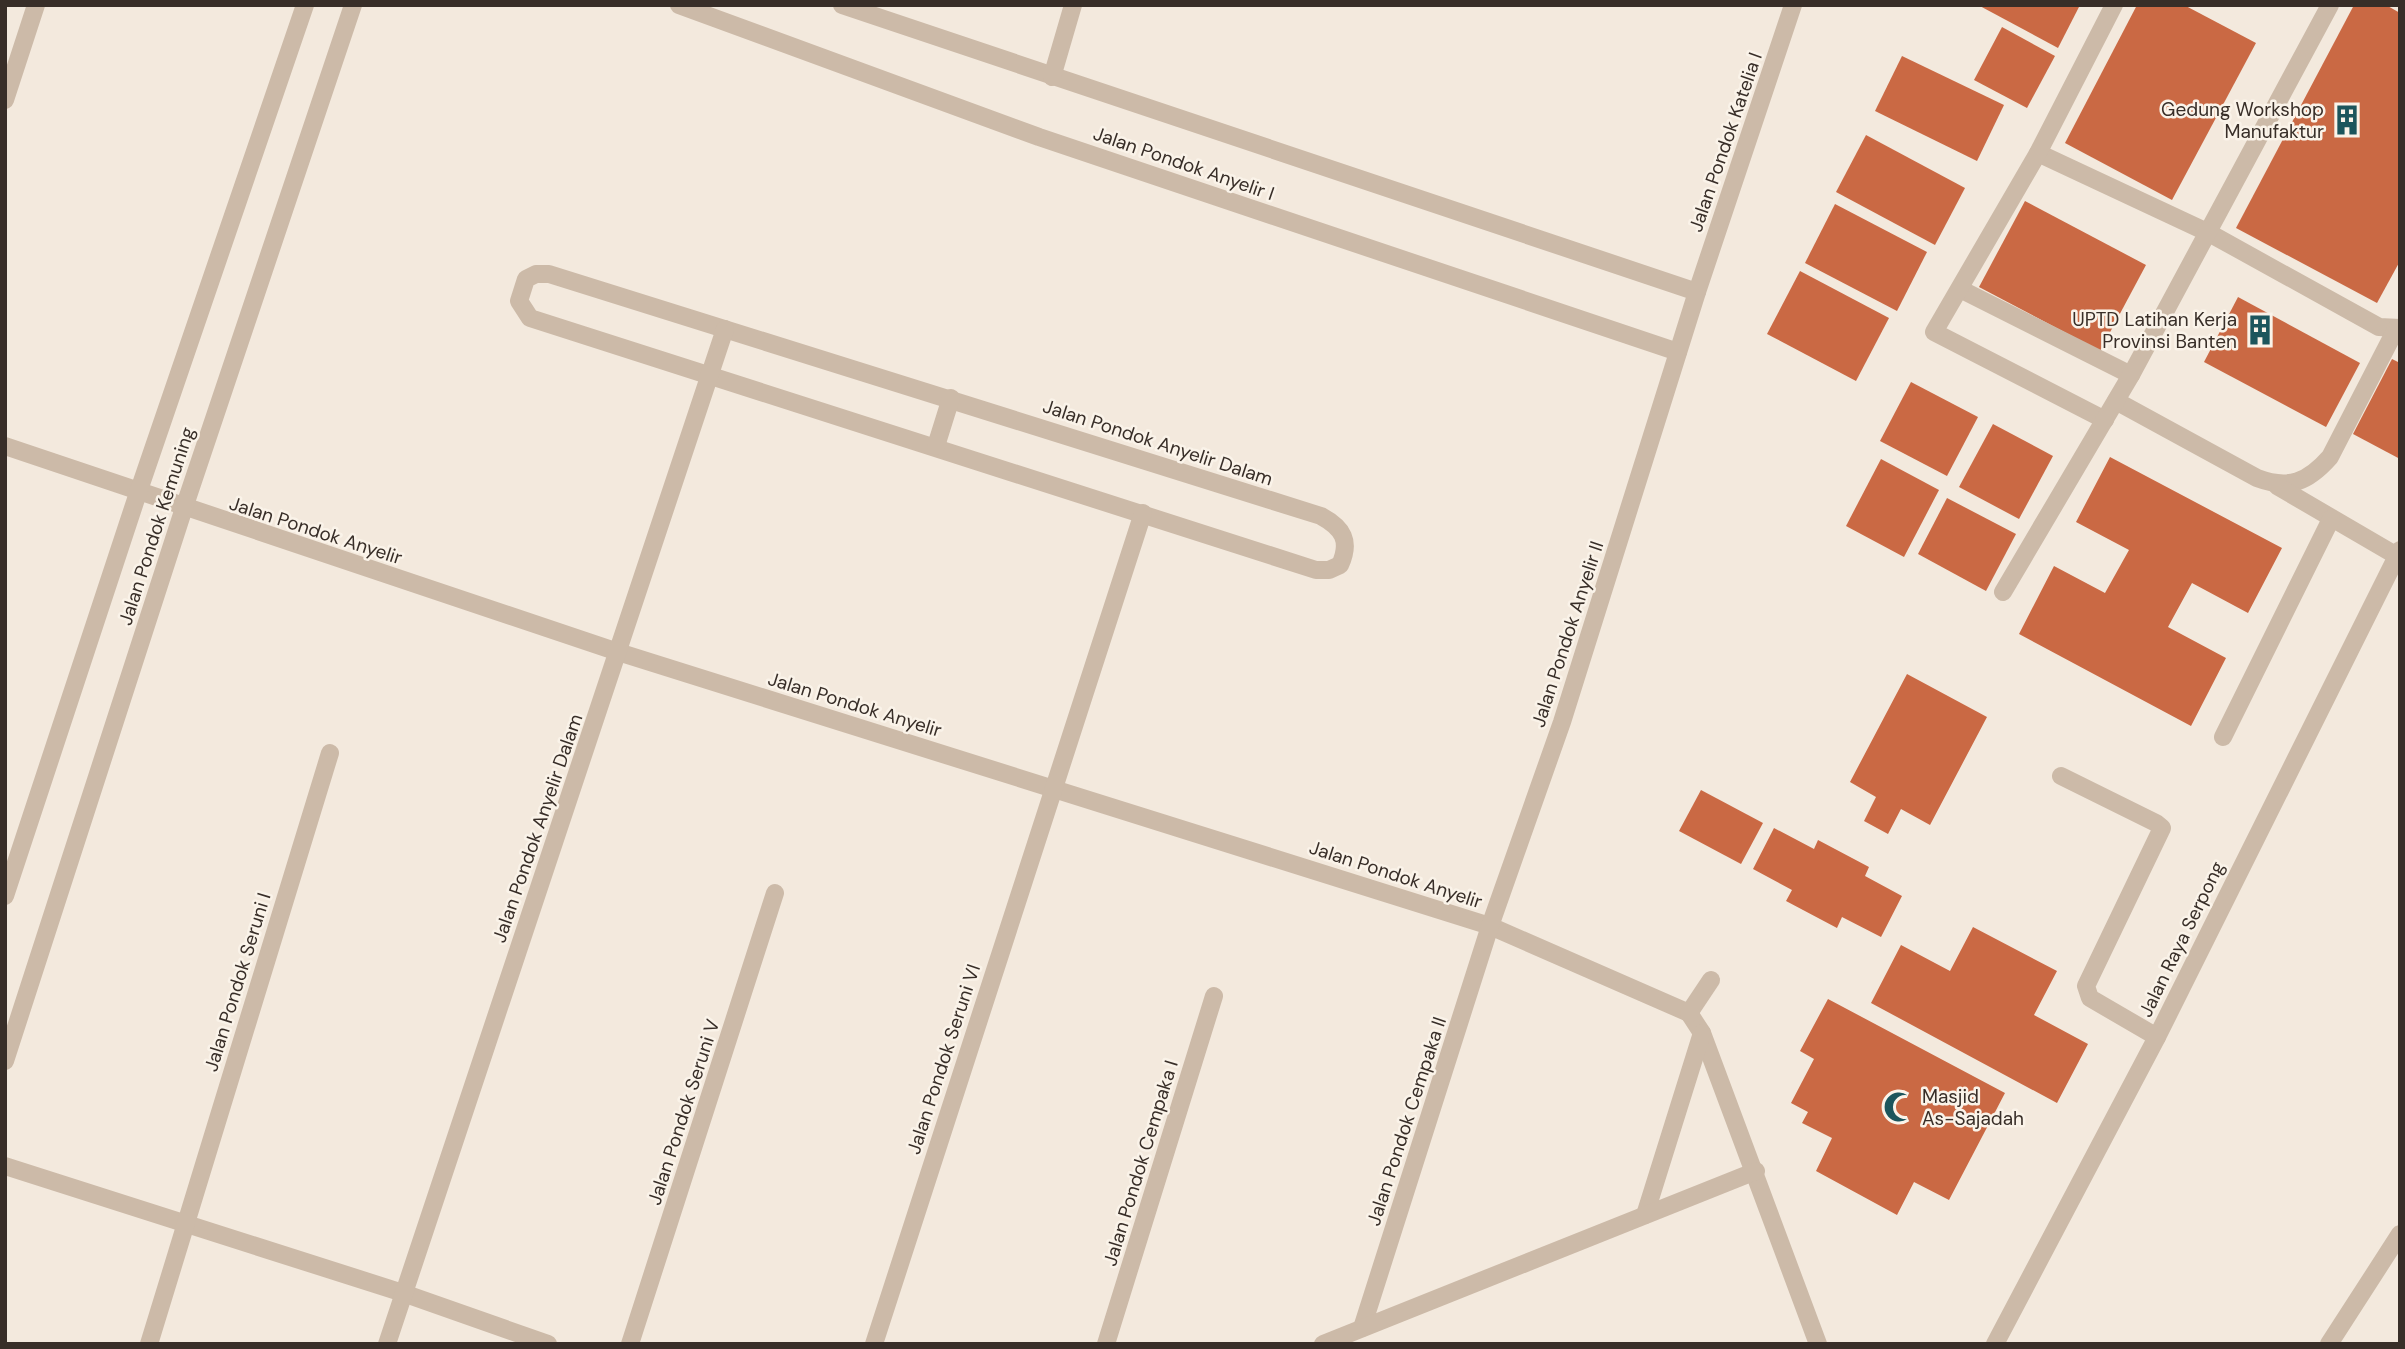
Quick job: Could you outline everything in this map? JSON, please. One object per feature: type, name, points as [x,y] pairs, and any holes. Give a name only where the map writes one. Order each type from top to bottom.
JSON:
[{"type":"street","points":[[5,100],[36,5]]},
{"type":"street","name":"Jalan Pondok Kemuning","points":[[5,895],[304,5]]},
{"type":"street","name":"Jalan Pondok Kemuning","points":[[5,1062],[184,508],[353,5]]},
{"type":"street","name":"Jalan Pondok Anyelir I","points":[[679,5],[1052,141],[1678,352]]},
{"type":"street","name":"Jalan Pondok Anyelir I","points":[[842,5],[1697,292]]},
{"type":"street","points":[[1052,77],[1073,5]]},
{"type":"street","name":"Jalan Pondok Katelia I","points":[[1678,352],[1793,5]]},
{"type":"street","points":[[2105,420],[1934,332],[2038,153],[2114,5]]},
{"type":"street","points":[[2003,592],[2131,375],[2330,5]]},
{"type":"street","points":[[2038,153],[2209,233],[2379,327],[2398,328],[2330,457],[2318,471],[2296,483],[2277,486]]},
{"type":"street","name":"Jalan Pondok Anyelir Dalam","points":[[536,274],[549,274],[951,398],[1321,516],[1336,524],[1345,536],[1346,551],[1340,565],[1329,570],[1316,570],[936,446],[711,377],[530,318],[519,301],[521,289],[526,279],[536,274]]},
{"type":"street","points":[[1960,289],[2131,375]]},
{"type":"street","name":"Jalan Pondok Anyelir Dalam","points":[[387,1344],[711,377],[725,328]]},
{"type":"street","name":"Jalan Pondok Anyelir II","points":[[1490,926],[1562,722],[1678,352]]},
{"type":"street","points":[[936,446],[951,398]]},
{"type":"street","points":[[2116,401],[2398,553]]},
{"type":"street","name":"Jalan Pondok Anyelir","points":[[5,446],[138,493],[618,652],[1490,926],[1689,1013]]},
{"type":"street","points":[[1052,787],[1143,513]]},
{"type":"street","points":[[2223,737],[2331,519]]},
{"type":"street","name":"Jalan Raya Serpong","points":[[1995,1344],[2157,1037],[2398,553]]},
{"type":"street","name":"Jalan Pondok Seruni I","points":[[149,1344],[330,753]]},
{"type":"street","points":[[2061,776],[2162,828],[2086,986],[2090,998],[2157,1037]]},
{"type":"street","name":"Jalan Pondok Seruni VI","points":[[874,1344],[1052,787]]},
{"type":"street","name":"Jalan Pondok Seruni V","points":[[631,1344],[775,893]]},
{"type":"street","name":"Jalan Pondok Cempaka II","points":[[1362,1328],[1490,926]]},
{"type":"street","points":[[1711,980],[1689,1013],[1702,1033],[1818,1344]]},
{"type":"street","name":"Jalan Pondok Cempaka I","points":[[1106,1344],[1214,996]]},
{"type":"street","points":[[1645,1216],[1702,1033]]},
{"type":"street","points":[[5,1166],[403,1293],[548,1344]]},
{"type":"street","points":[[1324,1344],[1755,1171]]},
{"type":"street","points":[[2329,1344],[2400,1234]]},
{"type":"building","points":[[1978,5],[2080,5],[2058,48]]},
{"type":"building","points":[[2137,5],[2184,5],[2256,43],[2172,200],[2065,143]]},
{"type":"building","name":"Gedung Workshop Manufaktur","points":[[2354,5],[2386,5],[2400,13],[2400,261],[2377,303],[2236,228]]},
{"type":"building","points":[[2002,27],[2055,56],[2027,108],[1974,80]]},
{"type":"building","points":[[1902,56],[2004,105],[1977,161],[1875,111]]},
{"type":"building","points":[[1866,135],[1965,188],[1935,245],[1836,192]]},
{"type":"building","points":[[2025,201],[2146,265],[2100,351],[1979,287]]},
{"type":"building","points":[[1835,204],[1927,252],[1897,311],[1805,263]]},
{"type":"building","points":[[1800,271],[1889,318],[1856,381],[1767,334]]},
{"type":"building","name":"UPTD Latihan Kerja Provinsi Banten","points":[[2238,297],[2360,363],[2326,427],[2204,362]]},
{"type":"building","points":[[2392,359],[2400,363],[2400,459],[2353,434]]},
{"type":"building","points":[[1911,382],[1978,417],[1947,476],[1880,441]]},
{"type":"building","points":[[1993,424],[2053,456],[2019,519],[1959,487]]},
{"type":"building","points":[[2110,457],[2282,548],[2248,613],[2192,583],[2168,627],[2226,658],[2191,726],[2019,634],[2054,566],[2105,593],[2129,550],[2076,522]]},
{"type":"building","points":[[1881,459],[1939,490],[1904,557],[1846,526]]},
{"type":"building","points":[[1947,498],[2016,534],[1986,591],[1918,554]]},
{"type":"building","points":[[1907,674],[1987,717],[1930,825],[1901,809],[1888,834],[1864,821],[1876,797],[1850,782]]},
{"type":"building","points":[[1701,790],[1763,823],[1741,864],[1679,831]]},
{"type":"building","points":[[1774,828],[1814,849],[1818,840],[1869,867],[1865,876],[1902,896],[1881,937],[1842,917],[1837,928],[1786,901],[1792,890],[1753,869]]},
{"type":"building","points":[[1973,927],[2057,971],[2034,1015],[2088,1044],[2057,1103],[1871,1003],[1901,945],[1950,971]]},
{"type":"building","name":"Masjid As-Sajadah","points":[[1828,999],[2005,1093],[1949,1200],[1914,1182],[1897,1215],[1816,1171],[1832,1138],[1802,1123],[1808,1112],[1791,1103],[1814,1059],[1800,1051]]},
{"type":"place","name":"Gedung Workshop Manufaktur","points":[[2347,120]]},
{"type":"place","name":"UPTD Latihan Kerja Provinsi Banten","points":[[2260,330]]},
{"type":"place","name":"Masjid As-Sajadah","points":[[1899,1107]]}]
